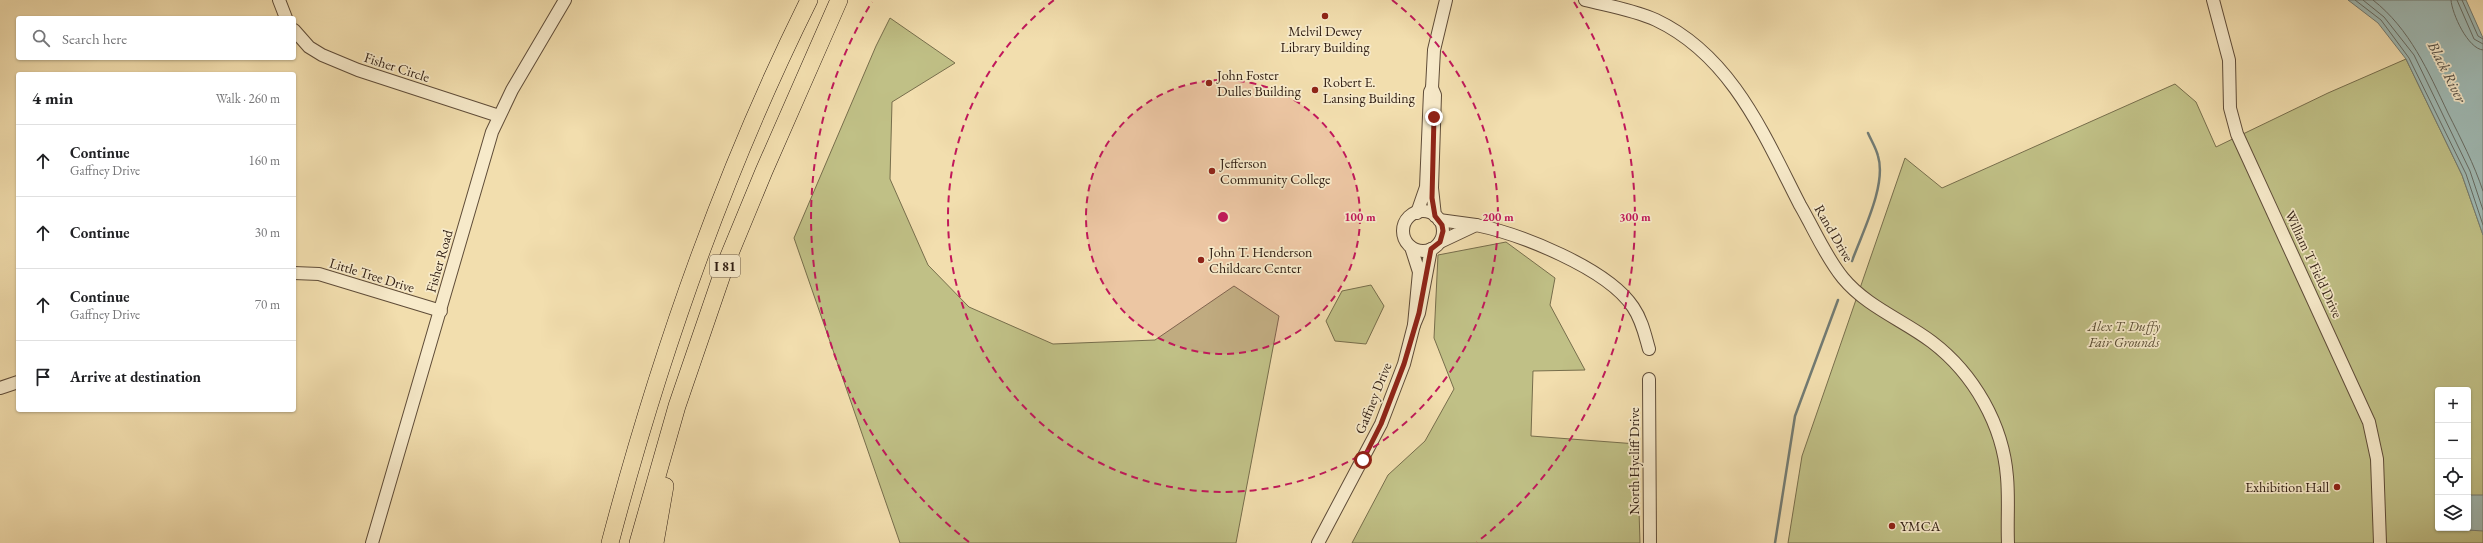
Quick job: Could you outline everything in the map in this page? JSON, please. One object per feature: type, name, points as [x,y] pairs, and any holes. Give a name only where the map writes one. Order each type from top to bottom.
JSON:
[{"type":"highway","name":"I 81","points":[[610,543],[631,464],[653,392],[715,214],[743,146],[809,0]]},
{"type":"highway","name":"I 81","points":[[638,543],[678,406],[726,263],[764,170],[839,0]]},
{"type":"highway","points":[[655,543],[678,406]]},
{"type":"highway","points":[[602,543],[613,504],[631,464]]},
{"type":"street","points":[[279,0],[285,16]]},
{"type":"street","name":"Fisher Road","points":[[372,543],[484,155],[499,116],[566,0]]},
{"type":"street","points":[[1417,213],[1426,187],[1430,92],[1432,88],[1434,50],[1446,0]]},
{"type":"street","name":"Rand Drive","points":[[1585,0],[1631,11],[1656,20],[1689,40],[1715,62],[1734,85],[1753,115],[1826,254],[1844,279],[1872,304],[1932,342],[1969,379],[1988,410],[2003,452],[2007,476],[2008,543]]},
{"type":"street","name":"William T Field Drive","points":[[2213,0],[2229,60],[2230,108],[2237,134],[2369,422],[2377,459],[2380,543]]},
{"type":"street","name":"Fisher Circle","points":[[296,32],[309,47],[322,55],[358,70],[499,116]]},
{"type":"street","points":[[1432,88],[1435,95],[1432,198],[1437,218],[1443,231],[1435,246]]},
{"type":"street","points":[[1476,225],[1435,246],[1420,251],[1411,247],[1405,238],[1404,228],[1409,218],[1417,213],[1424,212],[1437,218],[1476,225],[1506,232],[1589,269],[1609,282],[1633,306],[1642,322],[1649,350]]},
{"type":"street","name":"Gaffney Drive","points":[[1318,543],[1381,424],[1404,364],[1414,325],[1419,313],[1435,246]]},
{"type":"street","name":"Gaffney Drive","points":[[1411,247],[1418,272],[1414,325]]},
{"type":"street","name":"Little Tree Drive","points":[[296,272],[319,274],[440,311]]},
{"type":"street","name":"North Hycliff Drive","points":[[1650,379],[1650,543]]},
{"type":"street","points":[[0,388],[16,383]]},
{"type":"green space","points":[[890,18],[955,63],[892,102],[890,179],[928,265],[969,307],[1053,344],[1155,340],[1234,286],[1279,316],[1236,543],[900,543],[794,238],[876,46]]},
{"type":"green space","name":"Alex T. Duffy Fair Grounds","points":[[2406,59],[2462,175],[2483,235],[2483,543],[1788,543],[1802,456],[1905,158],[1942,188],[2175,84],[2196,102],[2216,147],[2328,93]]},
{"type":"green space","points":[[1506,242],[1555,278],[1550,305],[1585,370],[1533,371],[1531,436],[1637,444],[1640,543],[1352,543],[1388,475],[1425,441],[1454,389],[1434,338],[1438,255]]},
{"type":"green space","points":[[1371,285],[1384,306],[1366,344],[1335,341],[1326,321],[1342,291]]},
{"type":"water","name":"Black River","points":[[2348,0],[2466,0],[2483,38],[2483,235],[2462,175],[2406,59],[2378,23]]},
{"type":"water","points":[[2471,495],[2483,495],[2483,531],[2471,530]]},
{"type":"waterway","points":[[1852,261],[1872,209],[1879,181],[1880,168],[1878,156],[1868,133]]},
{"type":"waterway","points":[[1775,543],[1795,416],[1838,300]]},
{"type":"place","name":"Melvil Dewey Library Building","points":[[1325,16]]},
{"type":"place","name":"John Foster Dulles Building","points":[[1209,83]]},
{"type":"place","name":"Robert E. Lansing Building","points":[[1315,90]]},
{"type":"place","name":"Jefferson Community College","points":[[1212,171]]},
{"type":"place","name":"John T. Henderson Childcare Center","points":[[1201,260]]},
{"type":"place","name":"Exhibition Hall","points":[[2337,487]]},
{"type":"place","name":"YMCA","points":[[1892,526]]},
{"type":"route","points":[[1363,460],[1381,424],[1404,364],[1414,325],[1419,313],[1426,269],[1430,259],[1431,249],[1440,242],[1442,237],[1442,225],[1435,216],[1432,198],[1434,117]]}]
